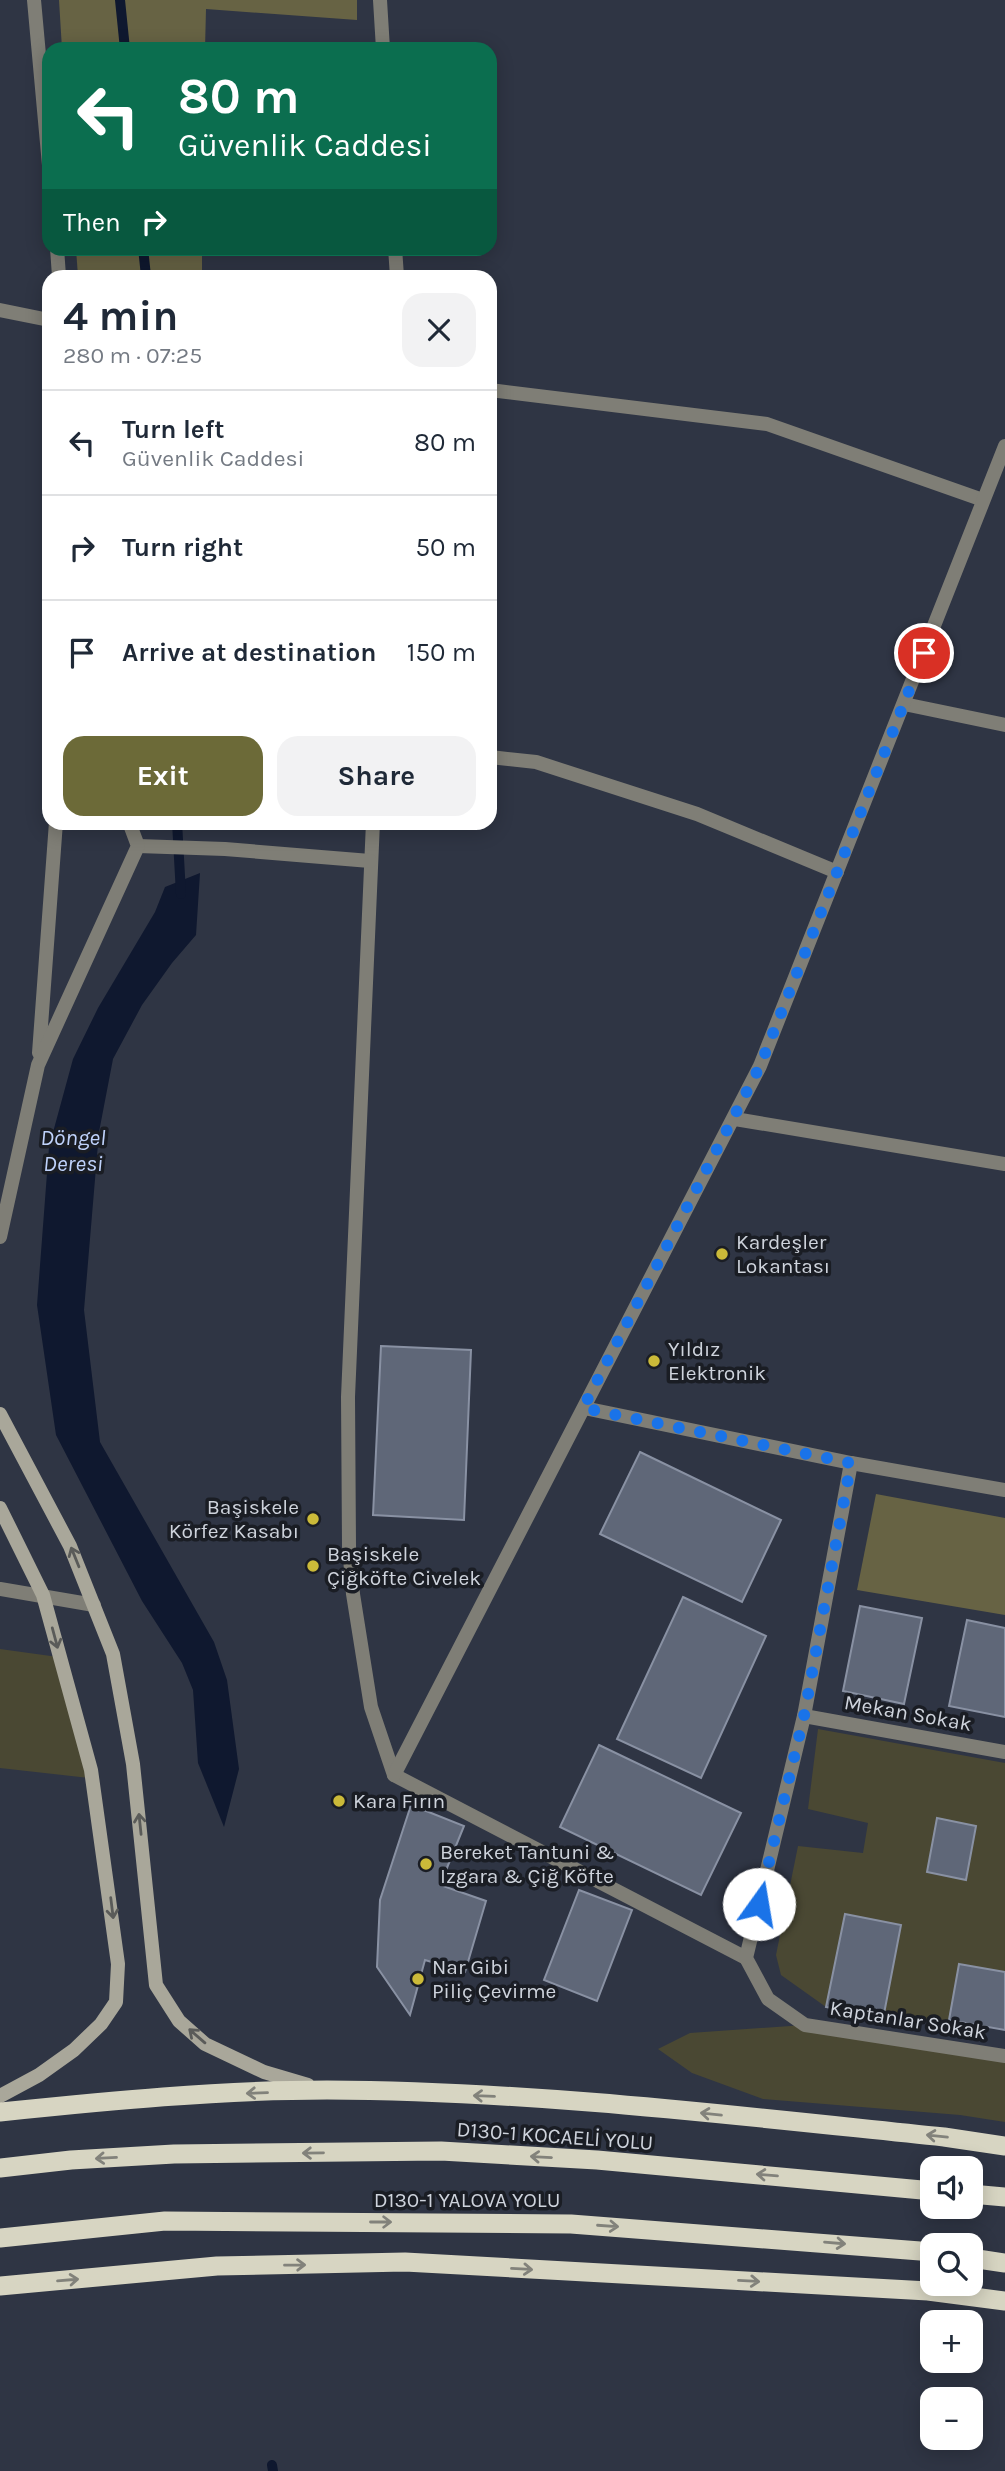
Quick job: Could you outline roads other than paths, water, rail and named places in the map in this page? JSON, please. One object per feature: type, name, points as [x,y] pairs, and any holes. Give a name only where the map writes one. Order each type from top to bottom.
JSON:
[{"type":"highway","points":[[0,2112],[140,2098],[327,2090],[555,2098],[944,2137],[1005,2146]]},
{"type":"highway","name":"D130-1 KOCAELİ YOLU","points":[[0,2168],[71,2160],[174,2154],[467,2153],[597,2160],[920,2190]]},
{"type":"highway","points":[[983,2195],[1005,2197]]},
{"type":"highway","name":"D130-1 YALOVA YOLU","points":[[0,2238],[165,2221],[571,2224],[920,2251]]},
{"type":"highway","points":[[983,2260],[1005,2263]]},
{"type":"highway","points":[[0,2286],[217,2266],[405,2262],[928,2291],[1005,2301]]},
{"type":"main road","points":[[0,1414],[70,1546],[113,1654],[133,1764],[156,1985],[179,2021],[205,2044],[264,2073],[327,2090]]},
{"type":"main road","points":[[0,1508],[43,1595],[91,1770],[118,1964],[116,2002],[101,2024],[74,2050],[38,2075],[0,2096]]},
{"type":"street","points":[[34,0],[42,87]]},
{"type":"street","points":[[380,0],[383,42]]},
{"type":"street","points":[[0,310],[42,319]]},
{"type":"street","points":[[497,391],[767,424],[984,500]]},
{"type":"street","points":[[394,1775],[760,1066],[1005,446]]},
{"type":"street","points":[[904,704],[1005,725]]},
{"type":"street","points":[[497,758],[536,762],[696,814],[837,872]]},
{"type":"street","points":[[0,1237],[38,1065],[55,830]]},
{"type":"street","points":[[38,1065],[138,846],[132,830]]},
{"type":"street","points":[[372,830],[348,1397],[349,1546],[353,1594],[371,1707],[394,1775],[746,1958],[804,1716],[851,1463]]},
{"type":"street","points":[[138,846],[225,849],[370,861]]},
{"type":"street","points":[[735,1119],[1005,1164]]},
{"type":"street","points":[[583,1408],[851,1463],[1005,1490]]},
{"type":"street","points":[[0,1589],[94,1605]]},
{"type":"street","name":"Mekan Sokak","points":[[804,1716],[1005,1752]]},
{"type":"street","name":"Kaptanlar Sokak","points":[[746,1958],[768,2000],[805,2025],[1005,2056]]},
{"type":"water","name":"Döngel Deresi","points":[[200,873],[196,935],[142,1005],[113,1059],[99,1132],[84,1310],[100,1442],[214,1642],[227,1680],[239,1769],[224,1827],[198,1763],[193,1690],[182,1663],[142,1601],[56,1435],[37,1305],[49,1147],[73,1059],[98,1008],[155,912],[165,887]]},
{"type":"waterway","name":"Döngel Deresi","points":[[120,0],[124,42]]},
{"type":"waterway","name":"Döngel Deresi","points":[[144,256],[145,270]]},
{"type":"waterway","name":"Döngel Deresi","points":[[177,830],[181,894]]},
{"type":"waterway","points":[[272,2465],[273,2471]]},
{"type":"place","name":"Kardeşler Lokantası","points":[[722,1254]]},
{"type":"place","name":"Yıldız Elektronik","points":[[654,1361]]},
{"type":"place","name":"Başiskele Körfez Kasabı","points":[[313,1519]]},
{"type":"place","name":"Başiskele Çiğköfte Civelek","points":[[313,1566]]},
{"type":"place","name":"Kara Fırın","points":[[339,1801]]},
{"type":"place","name":"Bereket Tantuni & Izgara & Çiğ Köfte","points":[[426,1864]]},
{"type":"place","name":"Nar Gibi Piliç Çevirme","points":[[418,1979]]}]
